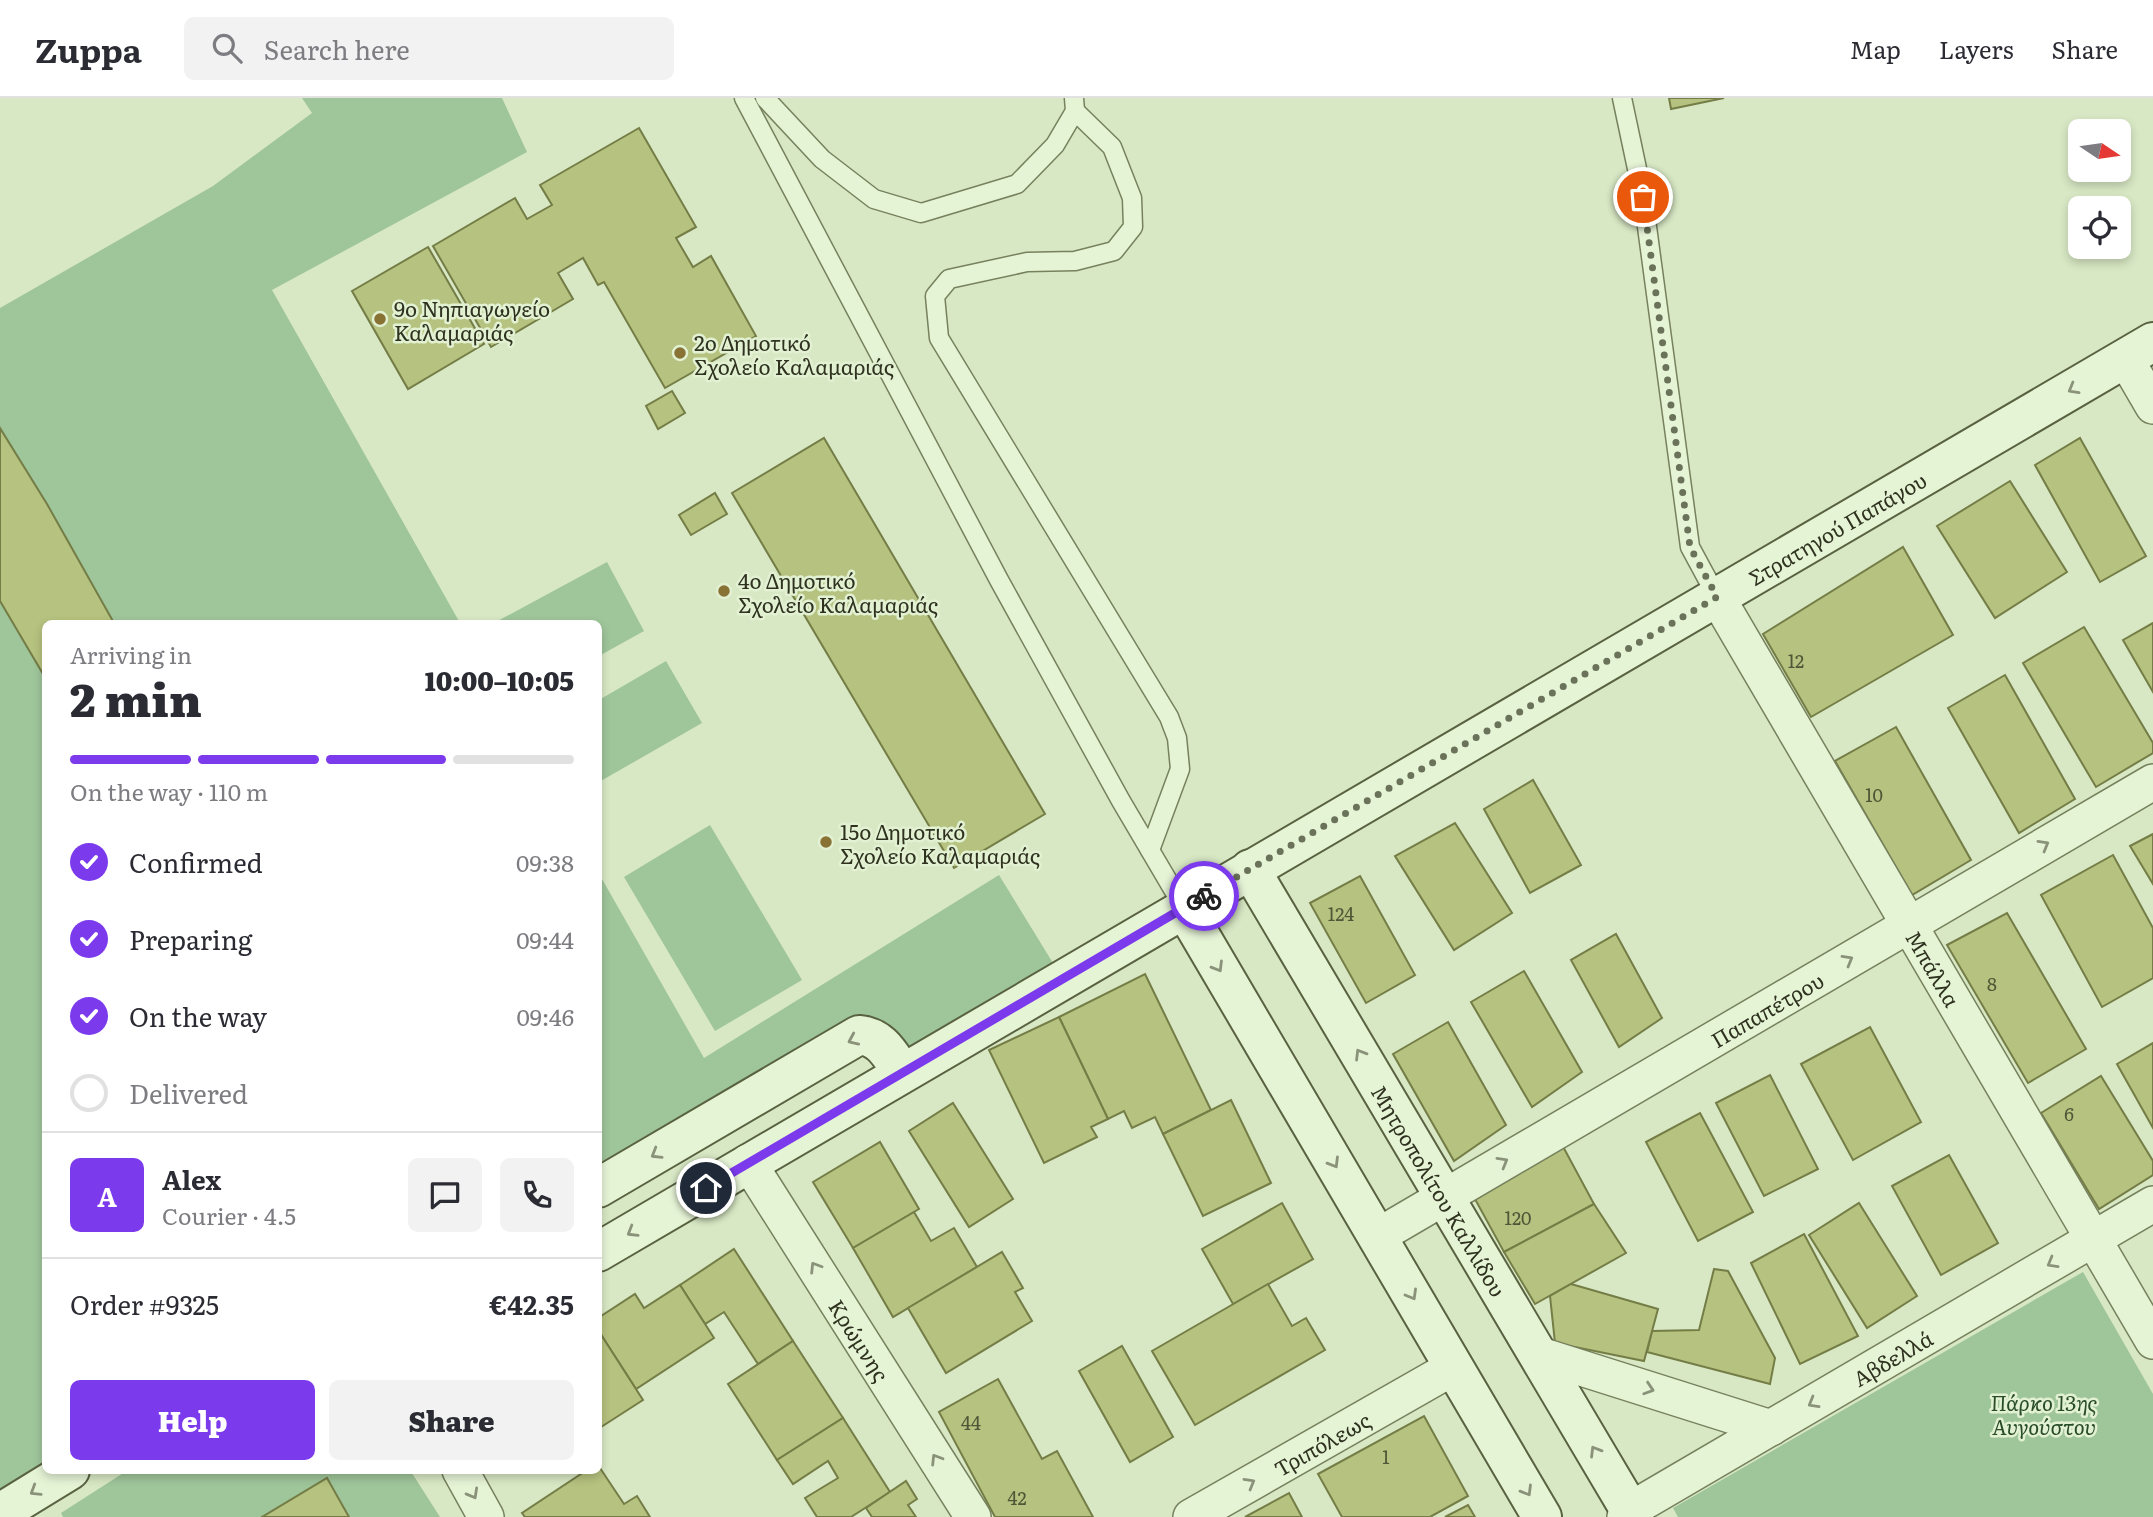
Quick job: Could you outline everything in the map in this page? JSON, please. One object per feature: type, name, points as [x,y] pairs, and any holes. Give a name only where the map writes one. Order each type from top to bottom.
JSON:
[{"type":"street","name":"Στρατηγού Παπάγου","points":[[602,1250],[2139,350]]},
{"type":"street","points":[[2139,350],[2153,406]]},
{"type":"street","name":"Μπάλλα","points":[[1717,597],[2153,1341]]},
{"type":"street","name":"Παπαπέτρου","points":[[1378,1236],[2153,782]]},
{"type":"street","name":"Μητροπολίτου Καλλίδου","points":[[1250,869],[1630,1515]]},
{"type":"street","points":[[1184,908],[1542,1517]]},
{"type":"street","points":[[602,1186],[859,1035],[880,1041],[902,1072]]},
{"type":"street","name":"Κρώμνης","points":[[748,1162],[973,1517]]},
{"type":"street","name":"Αβδελλά","points":[[1630,1515],[1771,1428],[2153,1204]]},
{"type":"street","points":[[1537,1354],[1771,1428]]},
{"type":"street","name":"Τριπόλεως","points":[[1191,1517],[1454,1367]]},
{"type":"street","points":[[0,1513],[63,1474]]},
{"type":"street","points":[[462,1474],[486,1517]]},
{"type":"lane","points":[[744,98],[999,580],[1184,908]]},
{"type":"lane","points":[[765,98],[822,159],[874,199],[921,213],[1017,184],[1055,145],[1075,105],[1112,147],[1132,198],[1133,227],[1114,251],[1075,261],[1027,262],[948,279],[935,296],[939,338],[1169,717],[1177,738],[1180,769],[1150,850]]},
{"type":"lane","points":[[1622,98],[1643,197],[1690,547],[1717,597]]},
{"type":"green space","points":[[302,98],[502,98],[527,152],[272,290],[458,620],[42,620],[42,1473],[0,1506],[0,308],[213,186],[312,113]]},
{"type":"green space","points":[[607,562],[644,631],[602,654],[602,620],[500,620]]},
{"type":"green space","points":[[666,661],[702,723],[602,780],[602,698]]},
{"type":"green space","points":[[710,825],[802,980],[715,1031],[624,877]]},
{"type":"green space","points":[[999,875],[1056,968],[902,1070],[882,1038],[602,1182],[602,879],[704,1058]]},
{"type":"green space","name":"Πάρκο 13ης Αυγούστου","points":[[2083,1272],[2153,1394],[2153,1517],[1678,1517],[1673,1508]]},
{"type":"green space","points":[[122,1474],[413,1474],[440,1517],[63,1517],[61,1513]]},
{"type":"building","points":[[1669,98],[1724,98],[1671,109]]},
{"type":"building","points":[[639,128],[696,227],[676,238],[693,267],[711,256],[756,336],[665,388],[604,282],[598,285],[583,258],[558,273],[573,299],[491,347],[433,246],[515,198],[527,219],[552,205],[540,185]]},
{"type":"building","points":[[428,247],[484,344],[408,389],[352,291]]},
{"type":"building","points":[[672,391],[685,413],[658,429],[646,406]]},
{"type":"building","points":[[0,428],[47,504],[112,620],[42,620],[42,672],[0,601]]},
{"type":"building","points":[[824,438],[1045,814],[954,868],[732,493]]},
{"type":"building","points":[[2080,438],[2146,556],[2100,582],[2035,465]]},
{"type":"building","points":[[2010,481],[2067,572],[1995,618],[1937,526]]},
{"type":"building","points":[[715,493],[727,514],[691,535],[679,515]]},
{"type":"building","points":[[1903,547],[1953,635],[1811,717],[1763,634]]},
{"type":"building","points":[[2153,623],[2153,692],[2123,640]]},
{"type":"building","points":[[2084,627],[2153,743],[2153,753],[2096,787],[2023,663]]},
{"type":"building","points":[[2005,675],[2075,799],[2019,833],[1948,708]]},
{"type":"building","points":[[1896,727],[1971,860],[1912,895],[1835,761]]},
{"type":"building","points":[[1533,780],[1581,865],[1530,893],[1484,809]]},
{"type":"building","points":[[1455,823],[1512,913],[1454,950],[1395,856]]},
{"type":"building","points":[[2153,834],[2153,884],[2130,846]]},
{"type":"building","points":[[2113,855],[2153,928],[2153,978],[2102,1007],[2041,895]]},
{"type":"building","points":[[1360,876],[1415,975],[1366,1003],[1310,903]]},
{"type":"building","points":[[2007,913],[2086,1049],[2028,1083],[1947,945]]},
{"type":"building","points":[[1616,934],[1662,1018],[1619,1047],[1571,960]]},
{"type":"building","points":[[1524,971],[1582,1072],[1532,1107],[1471,1002]]},
{"type":"building","points":[[1145,974],[1211,1110],[1163,1134],[1155,1117],[1132,1128],[1124,1111],[1108,1119],[1059,1017]]},
{"type":"building","points":[[1059,1017],[1108,1119],[1091,1127],[1097,1137],[1044,1163],[989,1050]]},
{"type":"building","points":[[1448,1022],[1506,1125],[1454,1161],[1393,1054]]},
{"type":"building","points":[[1870,1027],[1921,1122],[1853,1160],[1801,1064]]},
{"type":"building","points":[[2153,1043],[2153,1128],[2117,1064]]},
{"type":"building","points":[[1770,1075],[1818,1169],[1764,1196],[1716,1103]]},
{"type":"building","points":[[2101,1076],[2153,1161],[2153,1175],[2099,1209],[2041,1113]]},
{"type":"building","points":[[1231,1100],[1271,1183],[1203,1216],[1163,1134]]},
{"type":"building","points":[[953,1103],[1013,1199],[969,1227],[909,1131]]},
{"type":"building","points":[[1700,1113],[1753,1212],[1698,1241],[1646,1142]]},
{"type":"building","points":[[1560,1141],[1594,1204],[1504,1252],[1470,1190]]},
{"type":"building","points":[[880,1142],[919,1209],[853,1248],[813,1182]]},
{"type":"building","points":[[1949,1155],[1998,1243],[1941,1275],[1892,1186]]},
{"type":"building","points":[[1282,1203],[1313,1259],[1233,1304],[1202,1249]]},
{"type":"building","points":[[1859,1203],[1917,1296],[1867,1328],[1809,1235]]},
{"type":"building","points":[[1594,1204],[1626,1253],[1535,1304],[1504,1252]]},
{"type":"building","points":[[914,1212],[931,1241],[954,1228],[977,1267],[893,1317],[853,1248]]},
{"type":"building","points":[[1804,1234],[1858,1336],[1800,1364],[1751,1263]]},
{"type":"building","points":[[734,1249],[793,1341],[758,1364],[724,1312],[705,1324],[680,1285]]},
{"type":"building","points":[[1002,1252],[1023,1288],[1015,1292],[1032,1321],[946,1373],[908,1308]]},
{"type":"building","points":[[1714,1269],[1728,1271],[1775,1358],[1770,1384],[1647,1352],[1652,1331],[1699,1330]]},
{"type":"building","points":[[1268,1284],[1292,1326],[1306,1318],[1325,1350],[1195,1425],[1152,1351]]},
{"type":"building","points":[[1571,1284],[1658,1309],[1644,1361],[1555,1343],[1550,1296]]},
{"type":"building","points":[[680,1285],[714,1338],[636,1389],[602,1336],[602,1315],[635,1294],[644,1308]]},
{"type":"building","points":[[602,1336],[643,1400],[602,1426]]},
{"type":"building","points":[[793,1341],[843,1418],[777,1460],[728,1384]]},
{"type":"building","points":[[1122,1346],[1173,1437],[1130,1462],[1079,1371]]},
{"type":"building","points":[[998,1379],[1042,1459],[1057,1451],[1093,1517],[995,1517],[939,1412]]},
{"type":"building","points":[[1424,1416],[1468,1496],[1430,1517],[1342,1517],[1318,1474]]},
{"type":"building","points":[[843,1418],[890,1492],[851,1517],[817,1517],[805,1498],[838,1478],[828,1461],[793,1484],[777,1460]]},
{"type":"building","points":[[602,1471],[624,1504],[637,1496],[650,1517],[525,1517],[522,1513],[581,1474],[602,1474]]},
{"type":"building","points":[[327,1478],[349,1517],[262,1517]]},
{"type":"building","points":[[906,1481],[917,1499],[908,1505],[916,1517],[872,1517],[866,1508]]},
{"type":"building","points":[[1289,1493],[1302,1517],[1245,1517]]},
{"type":"building","points":[[1468,1505],[1475,1517],[1445,1517]]},
{"type":"way so far","points":[[1204,896],[1717,597],[1690,547],[1643,197]]},
{"type":"place","name":"9ο Νηπιαγωγείο Καλαμαριάς","points":[[380,319]]},
{"type":"place","name":"2ο Δημοτικό Σχολείο Καλαμαριάς","points":[[680,353]]},
{"type":"place","name":"4ο Δημοτικό Σχολείο Καλαμαριάς","points":[[724,591]]},
{"type":"place","name":"15ο Δημοτικό Σχολείο Καλαμαριάς","points":[[826,842]]},
{"type":"route","points":[[706,1188],[1204,896]]}]
